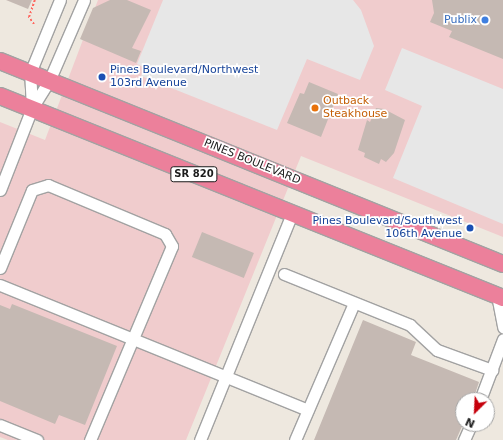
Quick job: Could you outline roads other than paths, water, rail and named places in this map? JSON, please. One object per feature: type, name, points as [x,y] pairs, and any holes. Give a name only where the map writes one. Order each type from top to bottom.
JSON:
[{"type":"highway","name":"PINES BOULEVARD","points":[[0,61],[503,264]]},
{"type":"highway","name":"SR 820","points":[[0,96],[500,297]]},
{"type":"street","points":[[32,108],[30,73],[60,0]]},
{"type":"street","points":[[0,190],[32,108],[49,81],[84,0]]},
{"type":"street","points":[[0,268],[32,190],[48,185],[165,234],[172,246],[90,440]]},
{"type":"street","points":[[200,440],[292,213]]},
{"type":"street","points":[[284,274],[410,325],[437,350],[492,370]]},
{"type":"street","points":[[0,284],[308,410]]},
{"type":"street","points":[[500,297],[503,327]]},
{"type":"street","points":[[295,440],[354,303]]},
{"type":"street","points":[[483,392],[503,339]]},
{"type":"street","points":[[0,425],[37,440]]},
{"type":"place","name":"Publix","points":[[485,20]]},
{"type":"place","name":"Pines Boulevard/Northwest 103rd Avenue","points":[[102,77]]},
{"type":"place","name":"Outback Steakhouse","points":[[315,108]]},
{"type":"place","name":"Pines Boulevard/Southwest 106th Avenue","points":[[470,228]]}]
